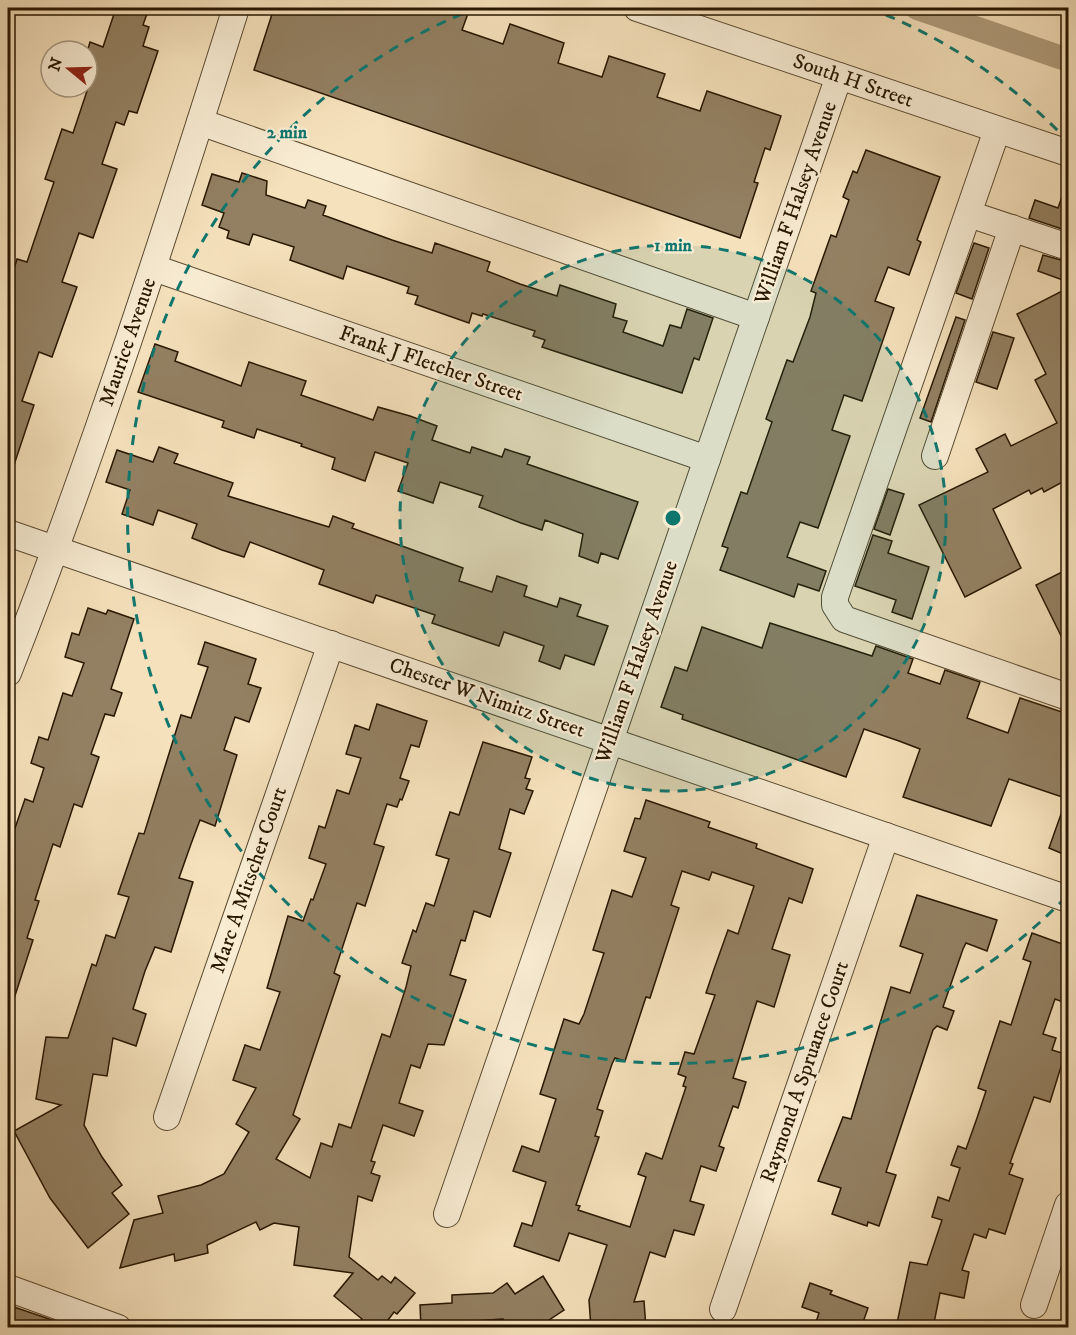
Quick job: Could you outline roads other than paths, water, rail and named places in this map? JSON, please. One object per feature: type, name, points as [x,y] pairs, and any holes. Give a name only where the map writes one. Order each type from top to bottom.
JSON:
[{"type":"street","name":"Maurice Avenue","points":[[8,673],[56,549],[154,268],[236,8]]},
{"type":"street","name":"South H Street","points":[[637,8],[1068,153]]},
{"type":"street","name":"William F Halsey Avenue","points":[[447,1214],[839,76]]},
{"type":"street","points":[[200,122],[756,317]]},
{"type":"street","points":[[998,130],[835,597],[835,605],[844,619],[1068,697]]},
{"type":"street","points":[[969,213],[1068,247]]},
{"type":"street","points":[[935,456],[1012,228]]},
{"type":"street","name":"Frank J Fletcher Street","points":[[154,268],[707,459]]},
{"type":"street","name":"Chester W Nimitz Street","points":[[8,532],[1068,898]]},
{"type":"street","name":"Marc A Mitscher Court","points":[[167,1117],[331,644]]},
{"type":"street","name":"Raymond A Spruance Court","points":[[723,1309],[886,836]]},
{"type":"street","points":[[1034,1305],[1068,1204]]},
{"type":"street","points":[[8,1288],[118,1328]]},
{"type":"waterway","points":[[917,8],[1068,60]]}]
